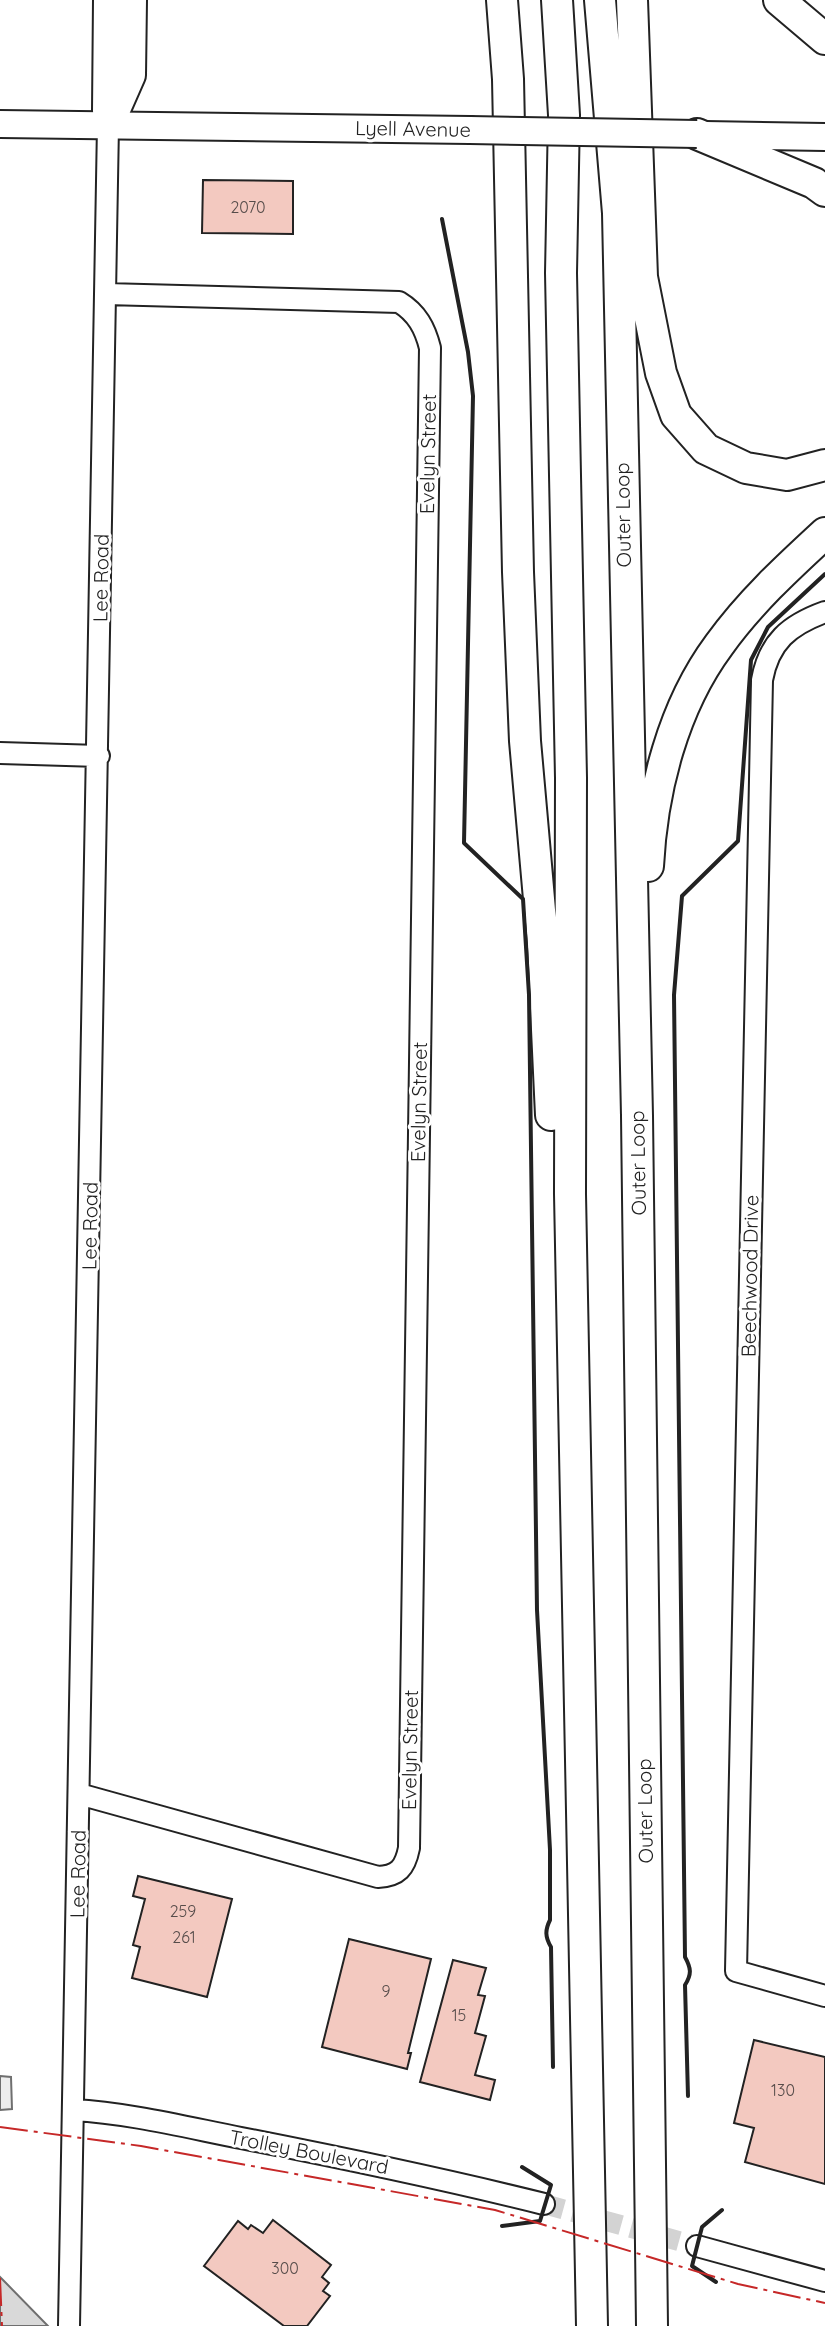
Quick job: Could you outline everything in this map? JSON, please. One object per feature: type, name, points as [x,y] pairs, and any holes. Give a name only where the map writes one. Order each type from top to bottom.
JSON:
[{"type":"highway","points":[[108,125],[109,0]]},
{"type":"highway","points":[[108,125],[130,75],[131,0]]},
{"type":"highway","points":[[502,0],[508,79],[517,557],[525,741],[543,944],[551,1119],[570,1194]]},
{"type":"highway","points":[[557,0],[564,115],[561,273],[571,778],[570,1194],[592,2326]]},
{"type":"highway","name":"Outer Loop","points":[[600,0],[618,213],[637,1116],[652,2326]]},
{"type":"highway","points":[[632,0],[642,277],[661,373],[676,415],[706,449],[746,468],[787,475],[825,465]]},
{"type":"highway","points":[[779,0],[825,39]]},
{"type":"highway","points":[[697,134],[814,183],[825,191]]},
{"type":"highway","points":[[619,327],[642,277]]},
{"type":"highway","points":[[637,1116],[650,836],[664,766],[674,734],[697,679],[716,648],[772,582],[825,533]]},
{"type":"main road","name":"Lyell Avenue","points":[[0,124],[825,137]]},
{"type":"street","name":"Lee Road","points":[[69,2326],[108,125]]},
{"type":"street","name":"Evelyn Street","points":[[79,1794],[378,1877],[390,1877],[400,1871],[406,1861],[430,348],[425,329],[410,309],[399,302],[106,294]]},
{"type":"street","name":"Beechwood Drive","points":[[825,612],[799,623],[779,639],[766,657],[762,680],[736,1971],[825,1996]]},
{"type":"street","points":[[0,753],[99,756]]},
{"type":"street","name":"Trolley Boulevard","points":[[73,2110],[125,2115],[436,2177],[544,2204]]},
{"type":"street","points":[[697,2246],[825,2281]]},
{"type":"shaded area","points":[[0,2076],[11,2077],[12,2109],[0,2110]]},
{"type":"shaded area","points":[[0,2277],[4,2281],[48,2326],[0,2326]]},
{"type":"building","points":[[203,180],[293,181],[293,234],[202,233]]},
{"type":"building","points":[[138,1876],[232,1899],[207,1997],[132,1978],[140,1947],[133,1945],[145,1899],[133,1896]]},
{"type":"building","points":[[349,1939],[431,1959],[408,2053],[411,2053],[407,2069],[322,2047]]},
{"type":"building","points":[[453,1960],[486,1968],[478,1995],[485,1996],[475,2033],[486,2036],[475,2075],[495,2080],[490,2100],[420,2082]]},
{"type":"building","points":[[754,2040],[825,2057],[825,2184],[745,2162],[754,2128],[734,2123]]},
{"type":"building","points":[[273,2220],[331,2265],[322,2277],[329,2283],[323,2291],[330,2296],[307,2326],[284,2326],[204,2266],[238,2221],[248,2229],[251,2225],[263,2233]]},
{"type":"tunnel","points":[[544,2204],[697,2246]]},
{"type":"wall","points":[[442,219],[468,352],[473,396],[464,843],[523,899],[529,995],[537,1610],[550,1850],[550,1920],[546,1934],[551,1947],[553,2067]]},
{"type":"wall","points":[[688,2096],[685,1985],[690,1971],[685,1957],[674,995],[682,896],[738,841],[751,660],[768,627],[825,574]]},
{"type":"wall","points":[[502,2226],[540,2221],[551,2185],[522,2167]]},
{"type":"wall","points":[[716,2282],[692,2266],[702,2227],[722,2210]]},
{"type":"power","points":[[0,2127],[141,2146],[495,2210],[738,2284],[825,2303]]},
{"type":"power","points":[[0,2278],[2,2326]]}]
